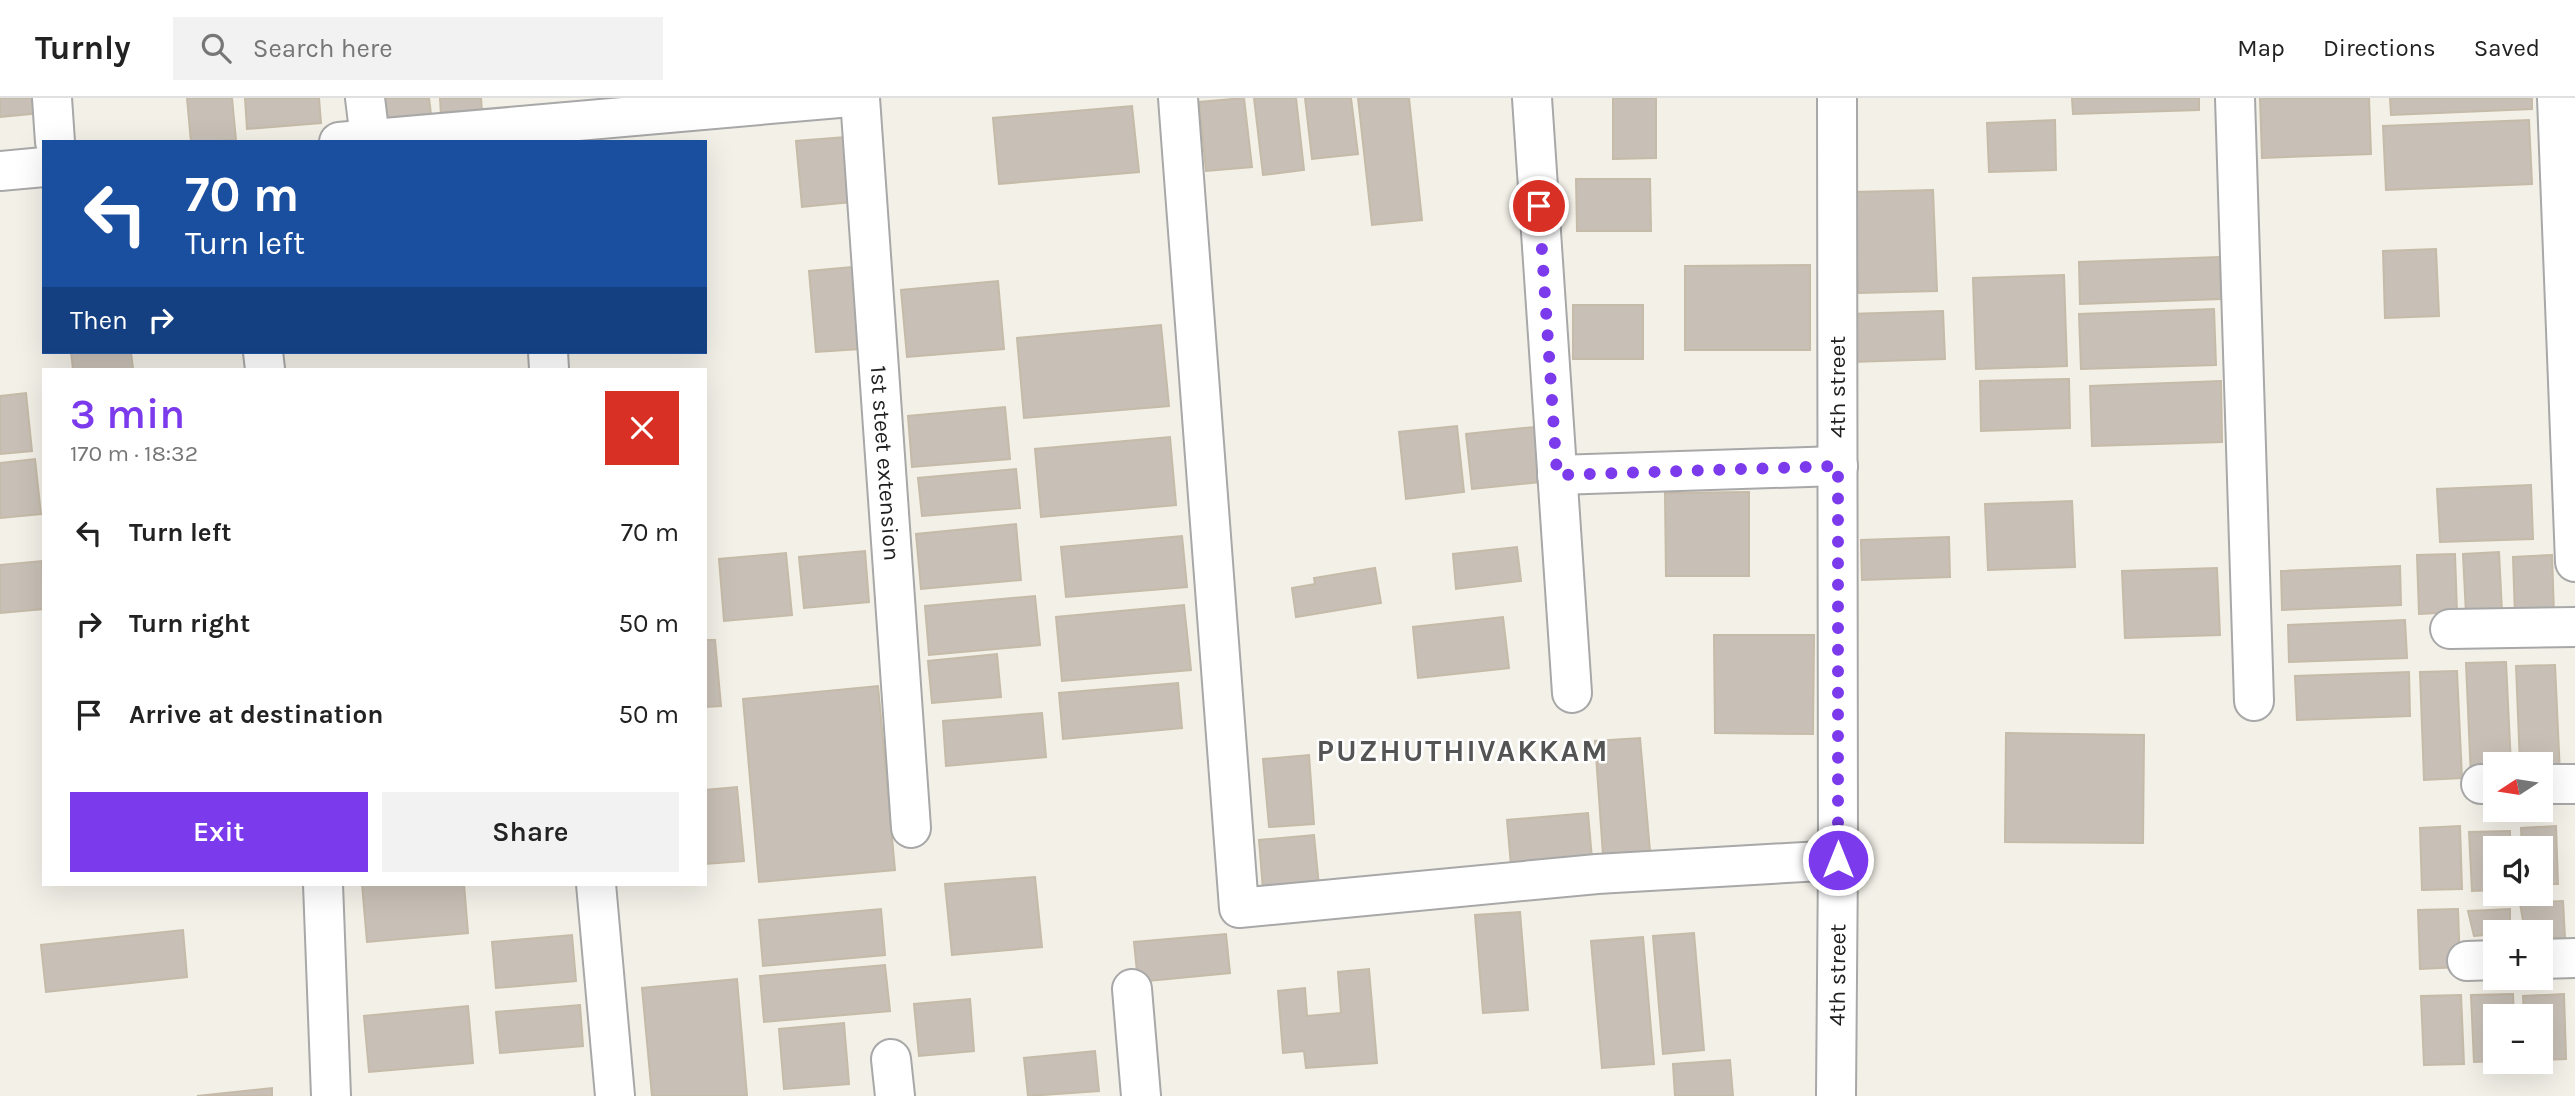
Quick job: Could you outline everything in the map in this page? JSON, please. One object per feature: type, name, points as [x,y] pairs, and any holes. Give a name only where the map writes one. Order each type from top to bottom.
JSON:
[{"type":"street","points":[[52,98],[55,140]]},
{"type":"street","points":[[365,98],[354,140],[528,134],[697,104],[839,98]]},
{"type":"street","name":"1st steet extension","points":[[860,98],[911,828]]},
{"type":"street","points":[[1178,98],[1238,908],[1597,874],[1838,860]]},
{"type":"street","points":[[1532,98],[1572,693]]},
{"type":"street","name":"4th street","points":[[1836,98],[1836,1096]]},
{"type":"street","points":[[2235,98],[2254,701]]},
{"type":"street","points":[[2557,98],[2575,562]]},
{"type":"street","points":[[0,171],[42,167]]},
{"type":"street","points":[[1557,475],[1838,466]]},
{"type":"street","points":[[2451,629],[2575,628]]},
{"type":"street","points":[[2553,784],[2575,784]]},
{"type":"street","points":[[323,886],[331,1096]]},
{"type":"street","points":[[596,886],[615,1096]]},
{"type":"street","points":[[2553,959],[2575,958]]},
{"type":"street","points":[[1132,989],[1141,1096]]},
{"type":"street","points":[[891,1059],[895,1096]]},
{"type":"building","points":[[0,98],[39,98],[41,113],[0,117]]},
{"type":"building","points":[[187,98],[232,98],[236,140],[191,140]]},
{"type":"building","points":[[245,98],[319,98],[321,123],[247,129]]},
{"type":"building","points":[[382,98],[429,98],[432,123],[384,127]]},
{"type":"building","points":[[440,98],[481,98],[482,112],[441,116]]},
{"type":"building","points":[[1244,98],[1252,167],[1206,171],[1199,102]]},
{"type":"building","points":[[1254,98],[1296,98],[1304,170],[1263,175]]},
{"type":"building","points":[[1305,98],[1351,98],[1358,154],[1312,159]]},
{"type":"building","points":[[1358,98],[1409,98],[1422,220],[1372,225]]},
{"type":"building","points":[[1613,98],[1656,98],[1656,158],[1613,159]]},
{"type":"building","points":[[2072,98],[2199,98],[2199,110],[2073,114]]},
{"type":"building","points":[[2260,98],[2369,98],[2371,154],[2262,158]]},
{"type":"building","points":[[2390,98],[2532,98],[2532,109],[2391,115]]},
{"type":"building","points":[[1132,106],[1139,172],[999,184],[993,118]]},
{"type":"building","points":[[2055,120],[2056,170],[1989,172],[1987,123]]},
{"type":"building","points":[[2529,120],[2532,184],[2386,190],[2383,126]]},
{"type":"building","points":[[845,137],[851,202],[802,207],[796,141]]},
{"type":"building","points":[[1576,179],[1650,179],[1651,231],[1577,231]]},
{"type":"building","points":[[1933,190],[1937,291],[1858,293],[1854,192]]},
{"type":"building","points":[[2436,249],[2439,316],[2385,318],[2383,251]]},
{"type":"building","points":[[2220,257],[2221,299],[2080,304],[2079,262]]},
{"type":"building","points":[[1810,265],[1810,350],[1685,350],[1685,266]]},
{"type":"building","points":[[852,267],[860,349],[816,352],[809,271]]},
{"type":"building","points":[[2064,275],[2067,366],[1976,369],[1973,278]]},
{"type":"building","points":[[998,281],[1004,349],[907,357],[901,290]]},
{"type":"building","points":[[1573,305],[1643,305],[1643,359],[1573,359]]},
{"type":"building","points":[[2214,309],[2216,365],[2081,369],[2079,314]]},
{"type":"building","points":[[1943,311],[1945,359],[1851,362],[1849,314]]},
{"type":"building","points":[[1161,325],[1169,406],[1024,418],[1017,338]]},
{"type":"building","points":[[71,354],[131,354],[133,368],[73,368]]},
{"type":"building","points":[[2069,379],[2070,428],[1981,431],[1980,381]]},
{"type":"building","points":[[2221,381],[2222,442],[2092,446],[2090,386]]},
{"type":"building","points":[[26,393],[32,451],[0,454],[0,396]]},
{"type":"building","points":[[1005,407],[1010,459],[912,467],[908,416]]},
{"type":"building","points":[[1457,426],[1464,492],[1406,499],[1399,432]]},
{"type":"building","points":[[1534,427],[1540,482],[1472,489],[1466,434]]},
{"type":"building","points":[[1170,437],[1176,505],[1041,517],[1035,449]]},
{"type":"building","points":[[35,459],[41,514],[0,518],[0,463]]},
{"type":"building","points":[[1016,469],[1020,508],[922,516],[918,478]]},
{"type":"building","points":[[2531,485],[2533,539],[2440,542],[2437,489]]},
{"type":"building","points":[[1749,492],[1749,576],[1666,576],[1665,493]]},
{"type":"building","points":[[2072,501],[2075,567],[1988,570],[1985,504]]},
{"type":"building","points":[[1016,524],[1021,580],[921,589],[916,534]]},
{"type":"building","points":[[1182,536],[1187,587],[1066,597],[1061,547]]},
{"type":"building","points":[[1949,537],[1950,577],[1862,580],[1861,540]]},
{"type":"building","points":[[1517,547],[1521,581],[1456,589],[1453,554]]},
{"type":"building","points":[[865,551],[869,602],[804,608],[799,557]]},
{"type":"building","points":[[2499,552],[2502,612],[2466,614],[2463,554]]},
{"type":"building","points":[[786,553],[792,615],[724,621],[719,559]]},
{"type":"building","points":[[2455,554],[2457,612],[2419,614],[2417,555]]},
{"type":"building","points":[[2552,555],[2554,614],[2515,616],[2513,557]]},
{"type":"building","points":[[42,561],[42,609],[0,613],[0,565]]},
{"type":"building","points":[[2400,566],[2401,605],[2282,610],[2281,571]]},
{"type":"building","points":[[1375,568],[1381,603],[1296,617],[1292,588],[1315,584],[1314,578]]},
{"type":"building","points":[[2217,568],[2220,635],[2125,638],[2122,571]]},
{"type":"building","points":[[1035,596],[1040,645],[929,655],[925,606]]},
{"type":"building","points":[[1184,605],[1191,670],[1062,681],[1056,617]]},
{"type":"building","points":[[1503,617],[1509,668],[1418,678],[1413,627]]},
{"type":"building","points":[[2405,620],[2407,658],[2289,662],[2288,625]]},
{"type":"building","points":[[1714,635],[1814,635],[1813,734],[1715,733]]},
{"type":"building","points":[[707,640],[715,640],[721,706],[707,707]]},
{"type":"building","points":[[997,654],[1001,697],[932,703],[928,661]]},
{"type":"building","points":[[2506,662],[2510,752],[2483,752],[2483,772],[2471,778],[2466,663]]},
{"type":"building","points":[[2555,665],[2560,774],[2553,771],[2553,752],[2519,752],[2516,666]]},
{"type":"building","points":[[2457,671],[2462,778],[2424,780],[2420,672]]},
{"type":"building","points":[[2409,672],[2410,716],[2297,720],[2295,676]]},
{"type":"building","points":[[1178,683],[1182,728],[1063,739],[1059,693]]},
{"type":"building","points":[[878,686],[895,870],[759,882],[743,699]]},
{"type":"building","points":[[1042,713],[1046,757],[946,766],[943,721]]},
{"type":"building","points":[[2006,733],[2144,735],[2143,843],[2005,842]]},
{"type":"building","points":[[1640,738],[1650,851],[1603,855],[1595,741]]},
{"type":"building","points":[[1309,755],[1314,824],[1269,827],[1263,759]]},
{"type":"building","points":[[737,787],[744,861],[707,864],[707,790]]},
{"type":"building","points":[[1588,813],[1593,870],[1512,877],[1507,820]]},
{"type":"building","points":[[2460,826],[2462,889],[2422,890],[2420,828]]},
{"type":"building","points":[[2556,826],[2558,884],[2553,884],[2553,836],[2521,836],[2521,828]]},
{"type":"building","points":[[2510,831],[2510,836],[2483,836],[2483,891],[2472,891],[2469,832]]},
{"type":"building","points":[[1314,835],[1319,886],[1263,890],[1259,840]]},
{"type":"building","points":[[1035,877],[1042,947],[952,955],[945,884]]},
{"type":"building","points":[[362,886],[464,886],[468,933],[367,942]]},
{"type":"building","points":[[2553,901],[2563,901],[2565,938],[2553,938],[2553,920],[2523,920],[2520,906],[2553,906]]},
{"type":"building","points":[[881,909],[885,955],[763,966],[759,920]]},
{"type":"building","points":[[2458,909],[2460,967],[2420,969],[2418,910]]},
{"type":"building","points":[[2510,909],[2510,920],[2483,920],[2483,935],[2474,936],[2468,911]]},
{"type":"building","points":[[1520,912],[1528,1010],[1483,1013],[1475,915]]},
{"type":"building","points":[[183,930],[187,977],[46,992],[41,945]]},
{"type":"building","points":[[1694,933],[1704,1050],[1663,1054],[1653,936]]},
{"type":"building","points":[[1226,934],[1230,973],[1138,982],[1134,942]]},
{"type":"building","points":[[572,935],[576,981],[496,988],[492,942]]},
{"type":"building","points":[[1643,937],[1654,1064],[1602,1068],[1591,941]]},
{"type":"building","points":[[885,965],[890,1011],[764,1022],[760,976]]},
{"type":"building","points":[[1369,969],[1377,1063],[1306,1068],[1304,1051],[1283,1053],[1278,991],[1305,988],[1307,1016],[1341,1013],[1338,972]]},
{"type":"building","points":[[737,979],[747,1096],[652,1096],[642,988]]},
{"type":"building","points":[[2513,994],[2513,1004],[2483,1004],[2483,1062],[2474,1062],[2471,995]]},
{"type":"building","points":[[2564,994],[2566,1059],[2553,1060],[2553,1004],[2523,1004],[2523,996]]},
{"type":"building","points":[[2461,995],[2464,1064],[2424,1065],[2421,996]]},
{"type":"building","points":[[970,999],[974,1051],[919,1056],[914,1004]]},
{"type":"building","points":[[580,1005],[583,1046],[500,1053],[496,1012]]},
{"type":"building","points":[[468,1006],[473,1063],[369,1072],[364,1016]]},
{"type":"building","points":[[844,1023],[849,1084],[784,1089],[779,1029]]},
{"type":"building","points":[[1095,1051],[1099,1091],[1028,1096],[1024,1058]]},
{"type":"building","points":[[1730,1060],[1733,1096],[1675,1096],[1673,1064]]},
{"type":"building","points":[[272,1088],[272,1096],[197,1096]]},
{"type":"district","name":"PUZHUTHIVAKKAM","points":[[1463,751]]},
{"type":"route","points":[[1539,206],[1557,475],[1838,466],[1838,860]]}]
